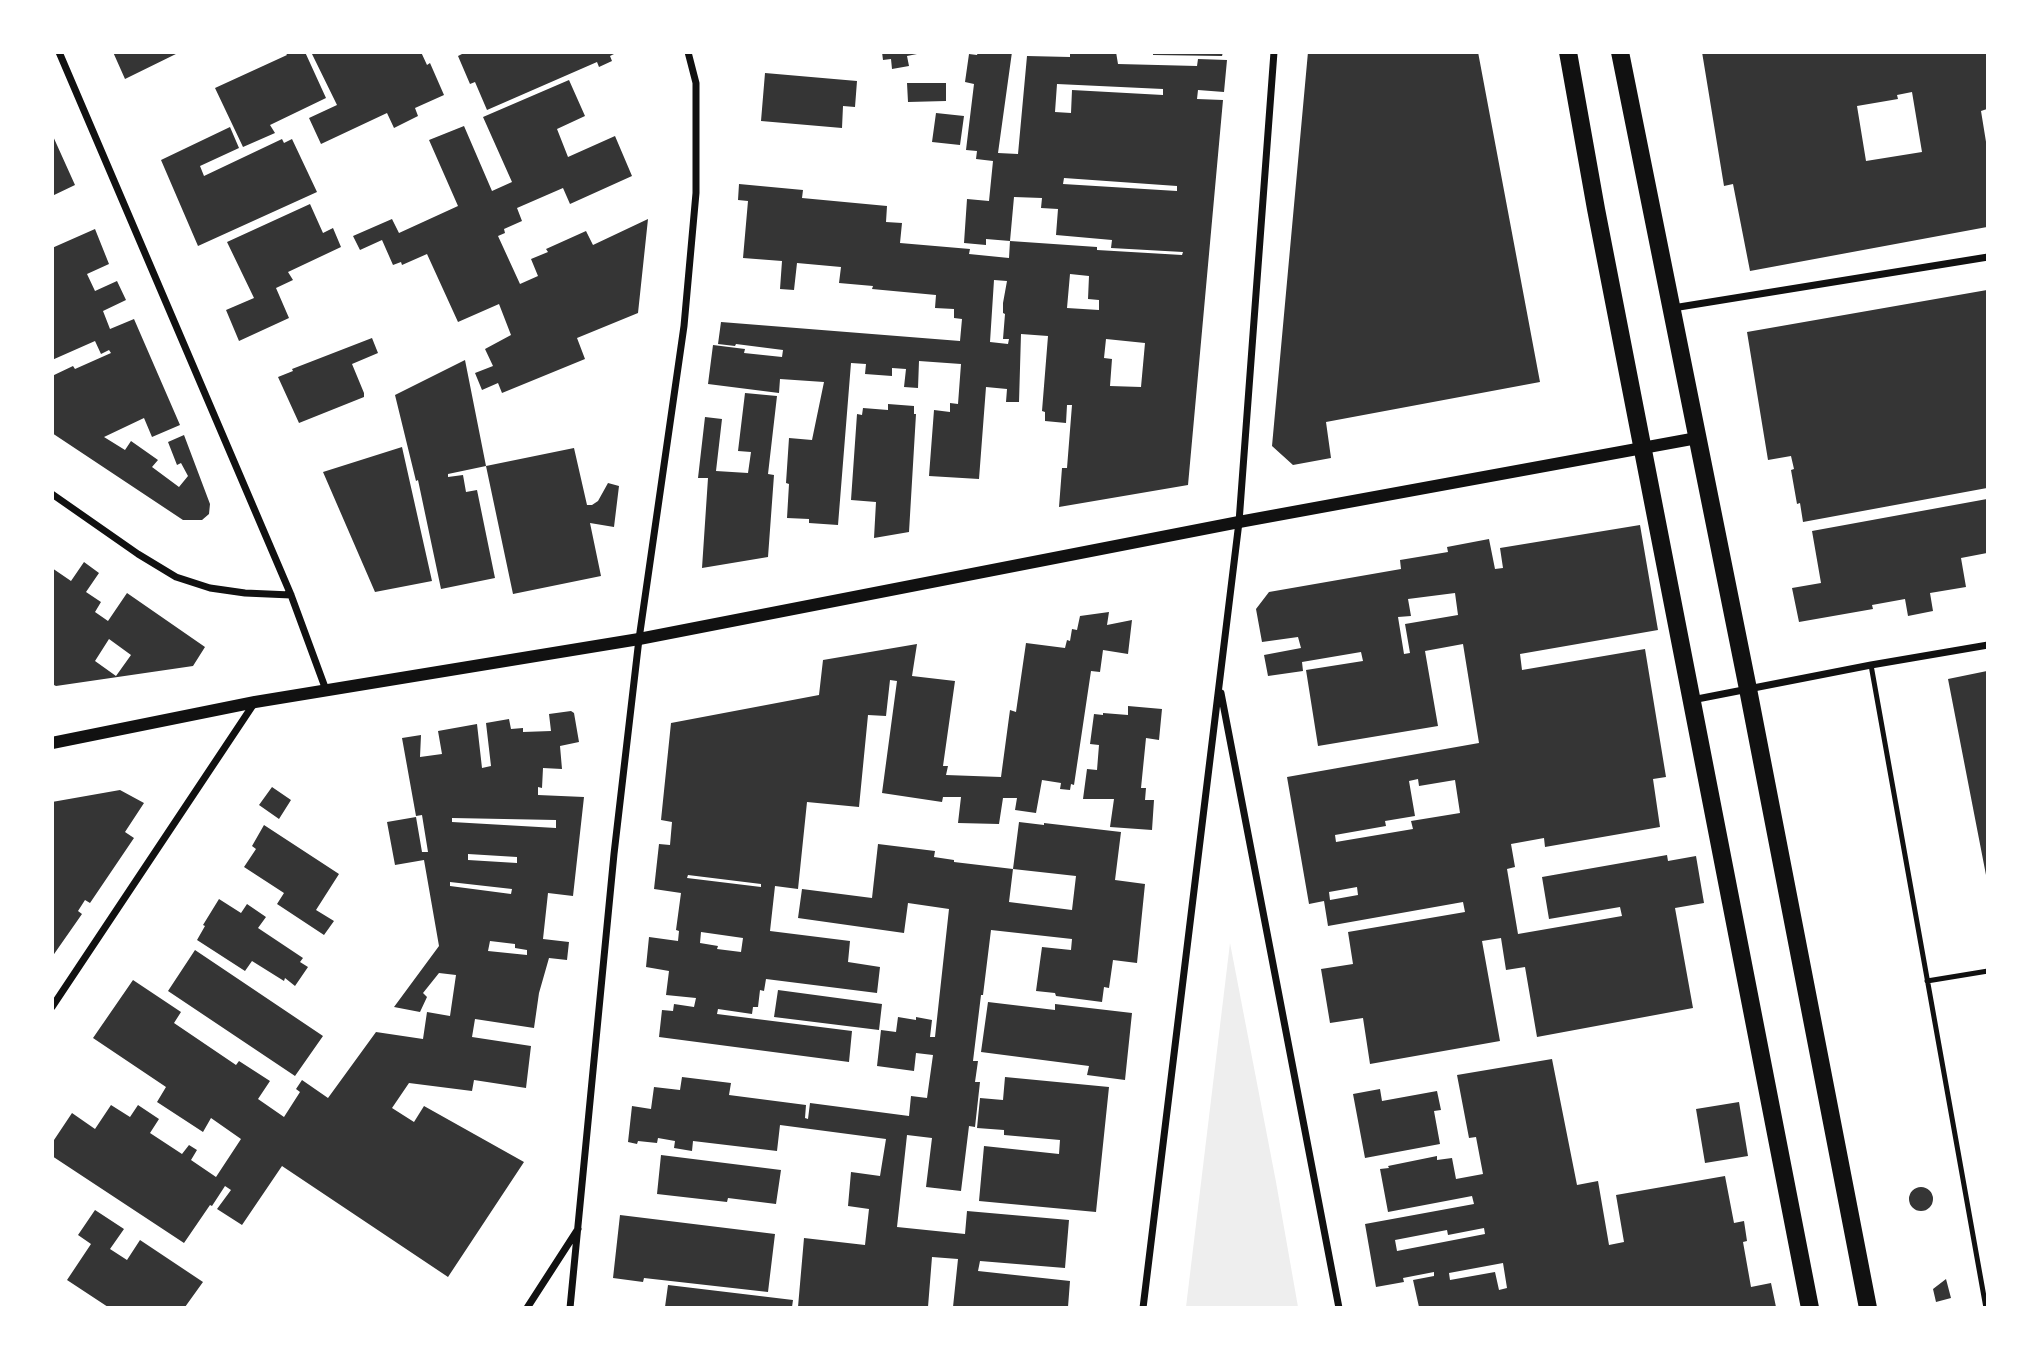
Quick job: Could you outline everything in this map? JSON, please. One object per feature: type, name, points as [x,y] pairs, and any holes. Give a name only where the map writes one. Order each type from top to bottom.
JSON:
[{"type":"main road","points":[[1568,52],[1596,209],[1810,1307]]},
{"type":"main road","points":[[1620,52],[1868,1307]]},
{"type":"street","points":[[59,52],[291,595],[326,690]]},
{"type":"street","points":[[570,1307],[614,853],[639,639],[684,326],[696,193],[696,83],[688,52]]},
{"type":"street","points":[[1143,1307],[1239,522],[1274,52]]},
{"type":"street","points":[[1672,309],[1987,257]]},
{"type":"street","points":[[52,743],[255,702],[639,639],[1239,522],[1698,438]]},
{"type":"street","points":[[52,494],[176,577],[210,588],[291,595]]},
{"type":"street","points":[[1692,700],[1987,645]]},
{"type":"street","points":[[1219,685],[1339,1307]]},
{"type":"street","points":[[52,1007],[255,702]]},
{"type":"street","points":[[527,1307],[579,1228]]},
{"type":"lane","points":[[1871,665],[1986,1307]]},
{"type":"lane","points":[[1927,981],[1987,971]]},
{"type":"shaded area","points":[[1230,943],[1276,1182],[1298,1307],[1186,1307]]},
{"type":"building","points":[[113,52],[180,52],[125,79]]},
{"type":"building","points":[[285,52],[305,52],[326,98],[270,125],[275,133],[243,147],[215,88],[287,55]]},
{"type":"building","points":[[421,52],[427,65],[430,63],[444,95],[415,108],[418,116],[394,128],[387,113],[321,144],[309,118],[337,105],[312,54]]},
{"type":"building","points":[[466,52],[618,52],[610,56],[612,61],[599,67],[597,62],[487,110],[475,82],[470,84],[458,56]]},
{"type":"building","points":[[882,52],[917,54],[907,56],[909,66],[892,69],[891,59],[883,60]]},
{"type":"building","points":[[978,52],[1012,52],[998,153],[1018,154],[1027,56],[1070,57],[1070,52],[1116,52],[1118,64],[1197,66],[1198,59],[1227,60],[1224,92],[1198,90],[1197,99],[1223,100],[1188,485],[1059,507],[1062,468],[1067,468],[1072,405],[1067,405],[1066,423],[1045,421],[1045,412],[1042,411],[1048,336],[1021,334],[1019,402],[1006,402],[1007,389],[986,387],[979,479],[929,476],[934,410],[950,412],[950,403],[958,404],[961,364],[919,361],[918,388],[904,387],[906,369],[892,368],[892,376],[865,374],[866,364],[851,363],[838,525],[787,518],[789,438],[812,440],[824,382],[780,379],[779,393],[708,384],[713,345],[745,349],[744,353],[782,357],[783,350],[718,344],[721,322],[960,341],[962,319],[954,318],[954,309],[935,308],[936,295],[839,283],[841,267],[797,263],[794,290],[780,289],[782,261],[743,258],[748,201],[738,200],[739,184],[803,190],[802,198],[887,206],[886,222],[902,223],[900,243],[970,249],[969,254],[1009,258],[1010,241],[986,239],[986,245],[964,243],[967,199],[989,201],[993,161],[976,159],[977,151],[966,150],[974,84],[965,82],[969,54],[977,55]],"holes":[[[1057,84],[1163,89],[1163,95],[1072,90],[1071,113],[1055,112]],[[1064,178],[1177,186],[1177,191],[1063,184]],[[1014,197],[1042,198],[1041,208],[1058,209],[1056,235],[1112,240],[1111,248],[1183,252],[1182,255],[1010,241]],[[1070,274],[1089,276],[1088,299],[1099,300],[1099,310],[1067,308]],[[994,280],[1007,281],[1003,303],[1003,339],[1009,339],[1008,344],[990,342]],[[1106,339],[1145,343],[1141,387],[1110,386],[1112,359],[1104,358]]]},
{"type":"building","points":[[1153,52],[1223,52],[1222,56],[1153,55]]},
{"type":"building","points":[[1308,52],[1478,52],[1540,382],[1326,422],[1331,458],[1293,465],[1272,446]]},
{"type":"building","points":[[1702,52],[1987,52],[1987,109],[1981,111],[1987,148],[1987,227],[1750,271],[1733,184],[1724,186]],"holes":[[[1912,92],[1922,152],[1866,161],[1857,106],[1898,99],[1897,95]]]},
{"type":"building","points":[[765,73],[857,81],[855,107],[843,106],[842,128],[761,121]]},
{"type":"building","points":[[569,80],[585,116],[557,129],[568,157],[615,136],[632,176],[570,204],[563,188],[517,208],[522,221],[504,229],[505,233],[498,236],[520,284],[538,276],[531,259],[548,252],[546,249],[586,231],[593,245],[648,219],[638,313],[577,338],[585,359],[502,393],[498,383],[482,390],[475,373],[493,366],[485,349],[511,335],[499,304],[458,322],[427,254],[402,265],[401,262],[393,265],[382,240],[360,250],[353,236],[392,219],[399,233],[458,206],[429,140],[464,126],[492,191],[512,182],[483,117]]},
{"type":"building","points":[[907,83],[946,83],[946,101],[908,102]]},
{"type":"building","points":[[936,113],[964,116],[960,145],[932,142]]},
{"type":"building","points":[[230,127],[239,148],[200,166],[204,176],[282,139],[284,143],[292,139],[317,192],[198,246],[161,160]]},
{"type":"building","points":[[52,134],[75,185],[52,196]]},
{"type":"building","points":[[310,204],[323,233],[333,228],[341,247],[288,272],[293,280],[276,288],[289,318],[239,341],[226,310],[254,298],[227,242]]},
{"type":"building","points":[[95,229],[109,264],[87,274],[95,291],[117,281],[126,300],[103,311],[110,329],[134,319],[180,425],[152,437],[144,418],[104,437],[125,450],[131,441],[158,460],[152,467],[179,487],[188,476],[181,463],[177,465],[168,442],[184,435],[210,504],[209,514],[202,520],[183,520],[52,433],[52,376],[111,353],[109,350],[101,354],[95,341],[52,360],[52,248]]},
{"type":"building","points":[[1987,290],[1987,488],[1803,522],[1800,503],[1797,504],[1791,456],[1768,460],[1747,332]]},
{"type":"building","points":[[372,338],[378,353],[352,364],[364,397],[299,423],[278,377]]},
{"type":"building","points":[[465,360],[486,466],[448,474],[448,477],[463,475],[466,492],[477,490],[495,578],[441,589],[418,480],[416,481],[395,395]]},
{"type":"building","points":[[745,393],[777,396],[768,474],[774,475],[768,557],[702,568],[708,478],[698,478],[705,417],[722,419],[716,471],[748,473],[751,452],[738,451]]},
{"type":"building","points":[[888,404],[914,406],[916,414],[909,532],[874,538],[876,502],[851,500],[857,414],[862,415],[863,408],[888,410]]},
{"type":"building","points":[[402,447],[432,581],[375,592],[323,472]]},
{"type":"building","points":[[574,448],[587,505],[598,501],[608,483],[619,486],[614,527],[590,523],[601,576],[513,594],[486,466]]},
{"type":"building","points":[[1987,499],[1987,553],[1961,558],[1966,587],[1930,593],[1933,611],[1908,616],[1905,599],[1872,605],[1873,609],[1799,622],[1792,588],[1821,583],[1812,531]]},
{"type":"building","points":[[1640,525],[1658,630],[1520,654],[1522,670],[1645,649],[1666,777],[1653,779],[1660,827],[1545,847],[1544,838],[1511,844],[1515,867],[1507,869],[1518,934],[1622,916],[1620,907],[1549,919],[1542,877],[1667,855],[1668,861],[1696,856],[1704,903],[1675,908],[1693,1008],[1537,1037],[1525,967],[1506,970],[1501,938],[1482,941],[1500,1041],[1370,1064],[1363,1018],[1330,1023],[1321,969],[1353,964],[1348,932],[1465,912],[1463,902],[1328,926],[1324,901],[1309,904],[1287,777],[1479,743],[1463,644],[1425,651],[1438,726],[1318,746],[1306,670],[1363,661],[1361,652],[1302,662],[1303,671],[1268,676],[1264,655],[1301,648],[1298,637],[1262,642],[1256,609],[1269,592],[1401,569],[1400,560],[1448,552],[1447,547],[1489,539],[1495,569],[1503,568],[1500,548]],"holes":[[[1455,593],[1458,615],[1405,624],[1410,653],[1404,654],[1398,617],[1411,616],[1408,599]],[[1418,779],[1419,786],[1455,780],[1460,813],[1411,821],[1413,829],[1336,842],[1335,835],[1386,826],[1385,821],[1415,816],[1409,781]],[[1357,887],[1358,895],[1330,900],[1329,892]]]},
{"type":"building","points":[[84,562],[99,573],[86,592],[101,602],[95,612],[108,621],[127,593],[205,647],[193,666],[56,686],[52,684],[52,568],[71,581]],"holes":[[[109,639],[131,655],[116,676],[95,661]]]},
{"type":"building","points":[[1109,612],[1107,625],[1132,620],[1128,654],[1103,650],[1100,672],[1091,671],[1074,785],[1071,784],[1070,790],[1060,789],[1061,783],[1042,780],[1036,813],[1015,810],[1017,798],[1003,798],[999,824],[958,823],[961,797],[943,797],[942,802],[882,793],[897,681],[890,680],[886,716],[868,715],[859,807],[807,802],[798,889],[775,886],[770,931],[850,941],[848,962],[880,967],[877,993],[766,979],[764,991],[760,990],[758,1007],[753,1007],[752,1014],[718,1009],[717,1014],[852,1031],[849,1062],[659,1037],[662,1010],[673,1011],[674,1004],[694,1007],[696,998],[666,995],[669,971],[646,967],[649,937],[678,941],[679,931],[676,930],[681,893],[654,889],[659,844],[670,845],[672,822],[661,820],[671,723],[819,695],[823,660],[917,644],[912,676],[955,681],[943,766],[948,766],[946,775],[1001,777],[1010,710],[1016,712],[1026,643],[1065,648],[1067,640],[1070,641],[1072,629],[1077,630],[1080,616]],"holes":[[[688,875],[761,884],[761,887],[687,878]],[[701,932],[743,938],[741,952],[717,949],[718,946],[700,943]]]},
{"type":"building","points":[[1987,671],[1987,874],[1986,875],[1948,679]]},
{"type":"building","points":[[1128,706],[1162,709],[1159,740],[1146,738],[1141,788],[1146,788],[1145,800],[1154,800],[1152,830],[1110,827],[1114,799],[1083,799],[1087,769],[1097,770],[1099,745],[1090,744],[1094,714],[1128,715]]},
{"type":"building","points":[[571,711],[574,713],[579,742],[560,746],[562,769],[543,768],[542,788],[538,787],[538,795],[584,797],[573,896],[548,893],[543,939],[569,942],[567,960],[549,958],[539,993],[534,1028],[475,1019],[472,1037],[531,1046],[526,1088],[474,1080],[472,1091],[409,1083],[392,1108],[414,1122],[424,1106],[524,1162],[448,1277],[282,1166],[242,1225],[217,1209],[231,1190],[225,1186],[184,1243],[52,1156],[52,1143],[72,1113],[95,1129],[111,1105],[130,1117],[138,1105],[159,1119],[150,1133],[182,1154],[189,1145],[197,1150],[191,1160],[216,1177],[241,1139],[211,1118],[203,1132],[157,1102],[166,1087],[93,1038],[133,980],[181,1012],[174,1023],[236,1065],[239,1061],[270,1081],[258,1099],[284,1117],[300,1092],[296,1089],[302,1080],[328,1098],[376,1032],[423,1039],[427,1012],[450,1016],[456,975],[439,973],[423,993],[427,997],[420,1012],[394,1007],[439,946],[424,860],[395,865],[387,822],[416,817],[422,852],[428,852],[422,815],[416,816],[402,738],[421,735],[420,757],[442,754],[438,731],[477,724],[482,768],[491,766],[486,723],[509,719],[511,729],[523,728],[523,732],[551,731],[549,714]],"holes":[[[452,818],[556,820],[556,828],[452,822]],[[468,854],[517,857],[517,863],[468,860]],[[450,882],[512,889],[511,894],[450,886]],[[490,941],[515,944],[515,948],[527,950],[527,955],[488,951]]]},
{"type":"building","points":[[272,787],[291,800],[279,819],[259,805]]},
{"type":"building","points":[[120,790],[144,803],[125,832],[134,838],[90,903],[85,900],[78,911],[82,914],[52,957],[52,802]]},
{"type":"building","points":[[1019,822],[1121,832],[1115,880],[1145,884],[1137,963],[1113,960],[1109,988],[1104,987],[1102,1002],[1056,996],[1055,993],[1036,991],[1042,947],[1071,950],[1072,939],[991,930],[973,1061],[978,1061],[975,1082],[980,1082],[975,1127],[969,1126],[961,1191],[926,1187],[932,1138],[907,1135],[897,1227],[965,1234],[967,1211],[1069,1220],[1065,1268],[980,1261],[978,1271],[1070,1281],[1068,1307],[953,1307],[958,1259],[932,1257],[928,1307],[798,1307],[804,1238],[865,1245],[869,1209],[848,1206],[851,1172],[880,1176],[886,1139],[780,1125],[777,1151],[693,1141],[692,1151],[674,1148],[675,1141],[658,1138],[657,1143],[638,1141],[637,1144],[628,1142],[632,1106],[651,1109],[654,1087],[680,1090],[682,1077],[731,1083],[729,1095],[806,1105],[805,1118],[808,1119],[810,1103],[909,1116],[911,1096],[927,1098],[933,1055],[916,1053],[914,1071],[877,1066],[881,1030],[896,1032],[898,1017],[916,1020],[916,1017],[932,1020],[930,1037],[935,1037],[949,909],[908,903],[904,933],[798,918],[802,889],[872,898],[878,844],[935,851],[934,857],[954,862],[1013,869]],"holes":[[[1013,869],[1076,876],[1072,910],[1009,902]]]},
{"type":"building","points":[[264,825],[339,874],[316,910],[334,921],[324,935],[277,904],[284,893],[244,867],[256,849],[252,846]]},
{"type":"building","points":[[219,899],[241,913],[247,904],[266,917],[258,928],[303,958],[300,962],[308,967],[295,986],[252,961],[245,971],[197,940]]},
{"type":"building","points":[[195,950],[323,1036],[295,1076],[168,991]]},
{"type":"building","points":[[778,990],[882,1004],[879,1030],[774,1017]]},
{"type":"building","points":[[988,1002],[1055,1010],[1055,1004],[1132,1013],[1125,1080],[1087,1075],[1089,1066],[981,1052]]},
{"type":"building","points":[[1552,1059],[1577,1185],[1598,1181],[1609,1245],[1624,1242],[1616,1195],[1725,1176],[1734,1223],[1744,1221],[1747,1241],[1743,1242],[1751,1287],[1771,1283],[1776,1307],[1419,1307],[1413,1280],[1434,1276],[1434,1272],[1403,1278],[1404,1282],[1376,1287],[1365,1224],[1474,1204],[1472,1196],[1388,1212],[1380,1169],[1437,1156],[1437,1160],[1452,1158],[1456,1179],[1483,1174],[1476,1137],[1469,1138],[1457,1075]],"holes":[[[1484,1228],[1485,1234],[1397,1251],[1395,1240],[1447,1230],[1448,1235]],[[1503,1263],[1507,1288],[1499,1290],[1495,1272],[1450,1280],[1449,1273]]]},
{"type":"building","points":[[1005,1077],[1109,1087],[1096,1212],[979,1201],[984,1146],[1059,1154],[1060,1140],[1004,1135],[1004,1130],[977,1128],[980,1098],[1003,1100]]},
{"type":"building","points":[[1380,1089],[1382,1101],[1437,1091],[1441,1110],[1434,1111],[1440,1144],[1365,1158],[1353,1094]]},
{"type":"building","points":[[1739,1102],[1748,1156],[1705,1163],[1696,1109]]},
{"type":"building","points":[[661,1155],[781,1170],[776,1204],[728,1198],[727,1202],[657,1194]]},
{"type":"building","points":[[1921,1187],[1932,1194],[1933,1199],[1926,1210],[1921,1211],[1910,1204],[1909,1199],[1916,1188]]},
{"type":"building","points":[[95,1210],[124,1229],[110,1249],[127,1260],[140,1240],[203,1282],[185,1307],[108,1307],[67,1280],[91,1244],[78,1235]]},
{"type":"building","points":[[620,1215],[775,1234],[768,1292],[644,1278],[643,1282],[613,1278]]},
{"type":"building","points":[[1946,1279],[1951,1298],[1936,1302],[1933,1289]]},
{"type":"building","points":[[668,1285],[793,1300],[792,1307],[665,1307]]}]
